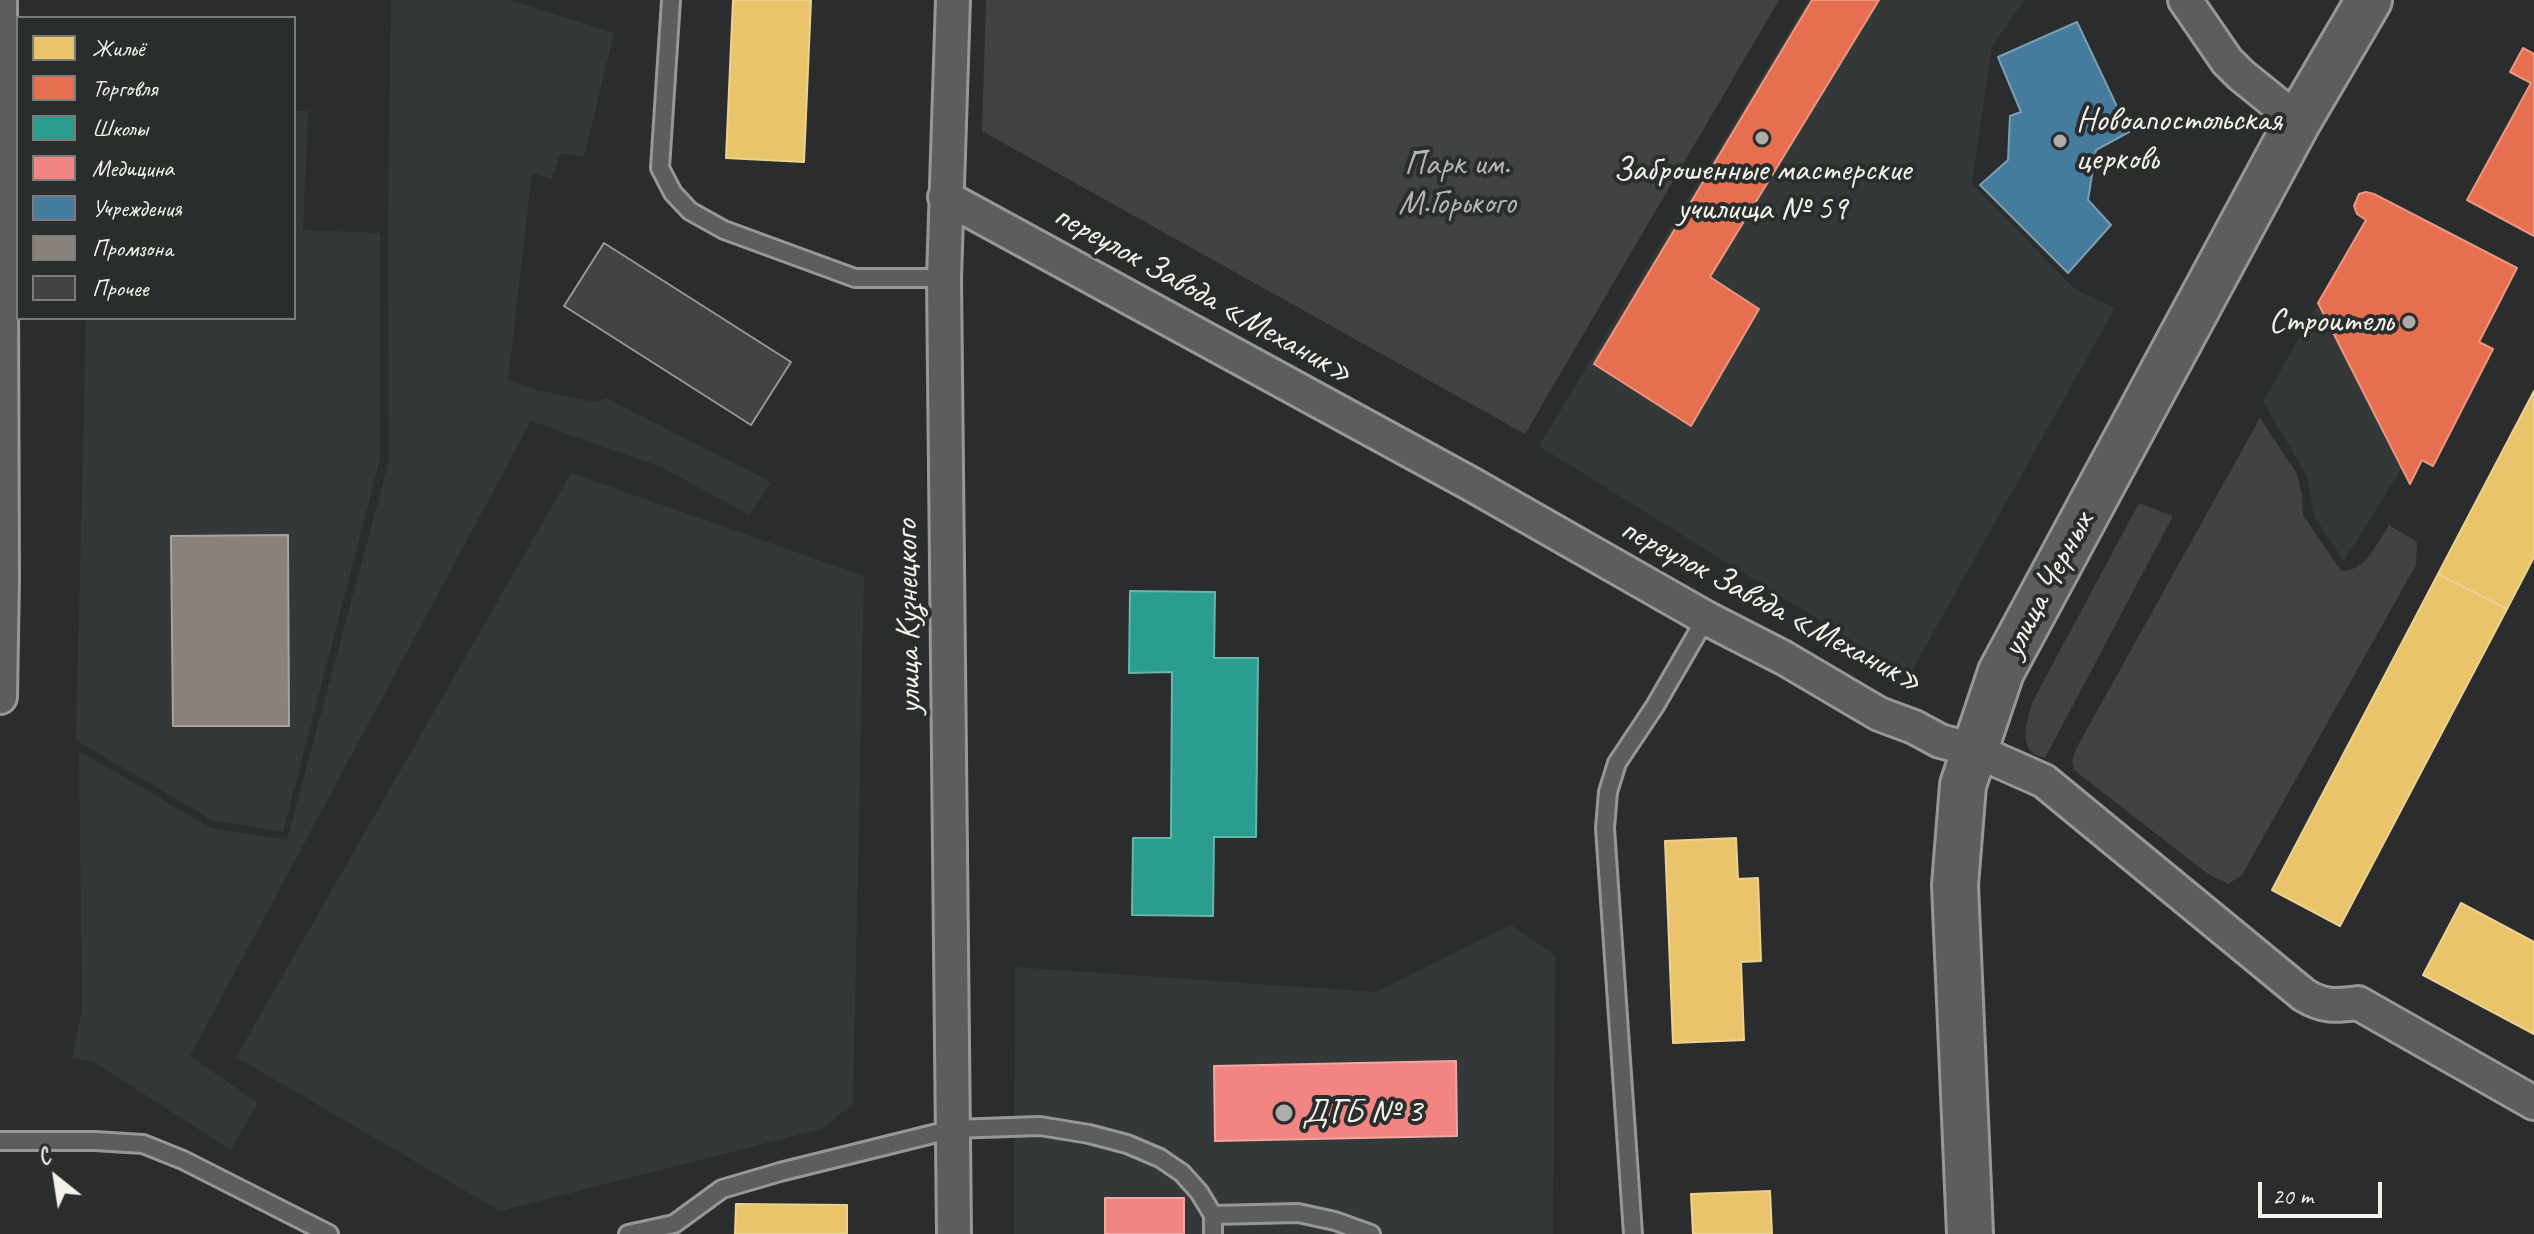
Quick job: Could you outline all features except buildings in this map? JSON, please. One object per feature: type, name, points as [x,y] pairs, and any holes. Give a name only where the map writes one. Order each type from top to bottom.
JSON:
[{"type":"main road","name":"улица Черных","points":[[1970,1234],[1955,885],[1963,785],[1974,750],[2001,672],[2298,121],[2369,0]]},
{"type":"street","points":[[0,0],[0,697]]},
{"type":"street","name":"улица Кузнецкого","points":[[953,0],[944,278],[954,1234]]},
{"type":"street","points":[[2185,0],[2227,61],[2298,121]]},
{"type":"street","name":"переулок Завода «Механик»","points":[[945,197],[1471,484],[1879,714],[2044,781],[2304,995],[2318,1004],[2331,1007],[2358,1003],[2534,1103]]},
{"type":"lane","points":[[671,0],[660,168],[673,193],[690,211],[724,230],[855,278],[944,278]]},
{"type":"lane","points":[[1633,1234],[1605,828],[1608,792],[1617,763],[1655,706],[1706,618]]},
{"type":"lane","points":[[628,1234],[674,1229],[722,1189],[953,1129],[1040,1126],[1127,1144],[1160,1158],[1182,1173],[1199,1192],[1213,1215],[1213,1234]]},
{"type":"lane","points":[[0,1141],[143,1144],[183,1160],[329,1234]]},
{"type":"lane","points":[[1213,1215],[1298,1213],[1335,1221],[1371,1234]]},
{"type":"shaded area","points":[[391,0],[509,0],[614,33],[584,157],[560,153],[552,179],[532,173],[508,380],[537,390],[595,402],[606,398],[771,482],[750,515],[661,467],[531,421],[190,1056],[258,1103],[231,1150],[94,1062],[72,1058],[82,1009],[79,751],[211,828],[287,840],[389,461]]},
{"type":"shaded area","points":[[1808,0],[2025,0],[1992,46],[1972,183],[2075,289],[2115,308],[1909,676],[1539,446]]},
{"type":"shaded area","points":[[296,111],[308,111],[303,230],[380,233],[380,459],[283,832],[212,820],[76,740],[86,320],[296,320]]},
{"type":"shaded area","points":[[2318,303],[2402,468],[2344,561],[2314,516],[2307,476],[2263,402]]},
{"type":"shaded area","points":[[571,473],[864,576],[853,1104],[821,1129],[500,1211],[236,1057]]},
{"type":"shaded area","name":"ДГБ № 3","points":[[1511,925],[1555,955],[1553,1234],[1014,1234],[1015,967],[1375,992]]},
{"type":"green space","name":"Парк им. М.Горького","points":[[986,0],[1779,0],[1525,434],[982,131]]},
{"type":"green space","points":[[2260,418],[2297,474],[2303,515],[2341,571],[2364,562],[2389,525],[2417,542],[2416,565],[2242,875],[2228,884],[2208,874],[2074,770],[2072,760]]},
{"type":"green space","points":[[2139,503],[2173,516],[2045,758],[2037,755],[2026,742],[2027,720],[2033,701]]},
{"type":"place","name":"Заброшенные мастерские училища № 59","points":[[1762,138]]},
{"type":"place","name":"Новоапостольская церковь","points":[[2060,141]]},
{"type":"place","name":"Строитель","points":[[2409,322]]},
{"type":"place","name":"ДГБ № 3","points":[[1284,1113]]}]
